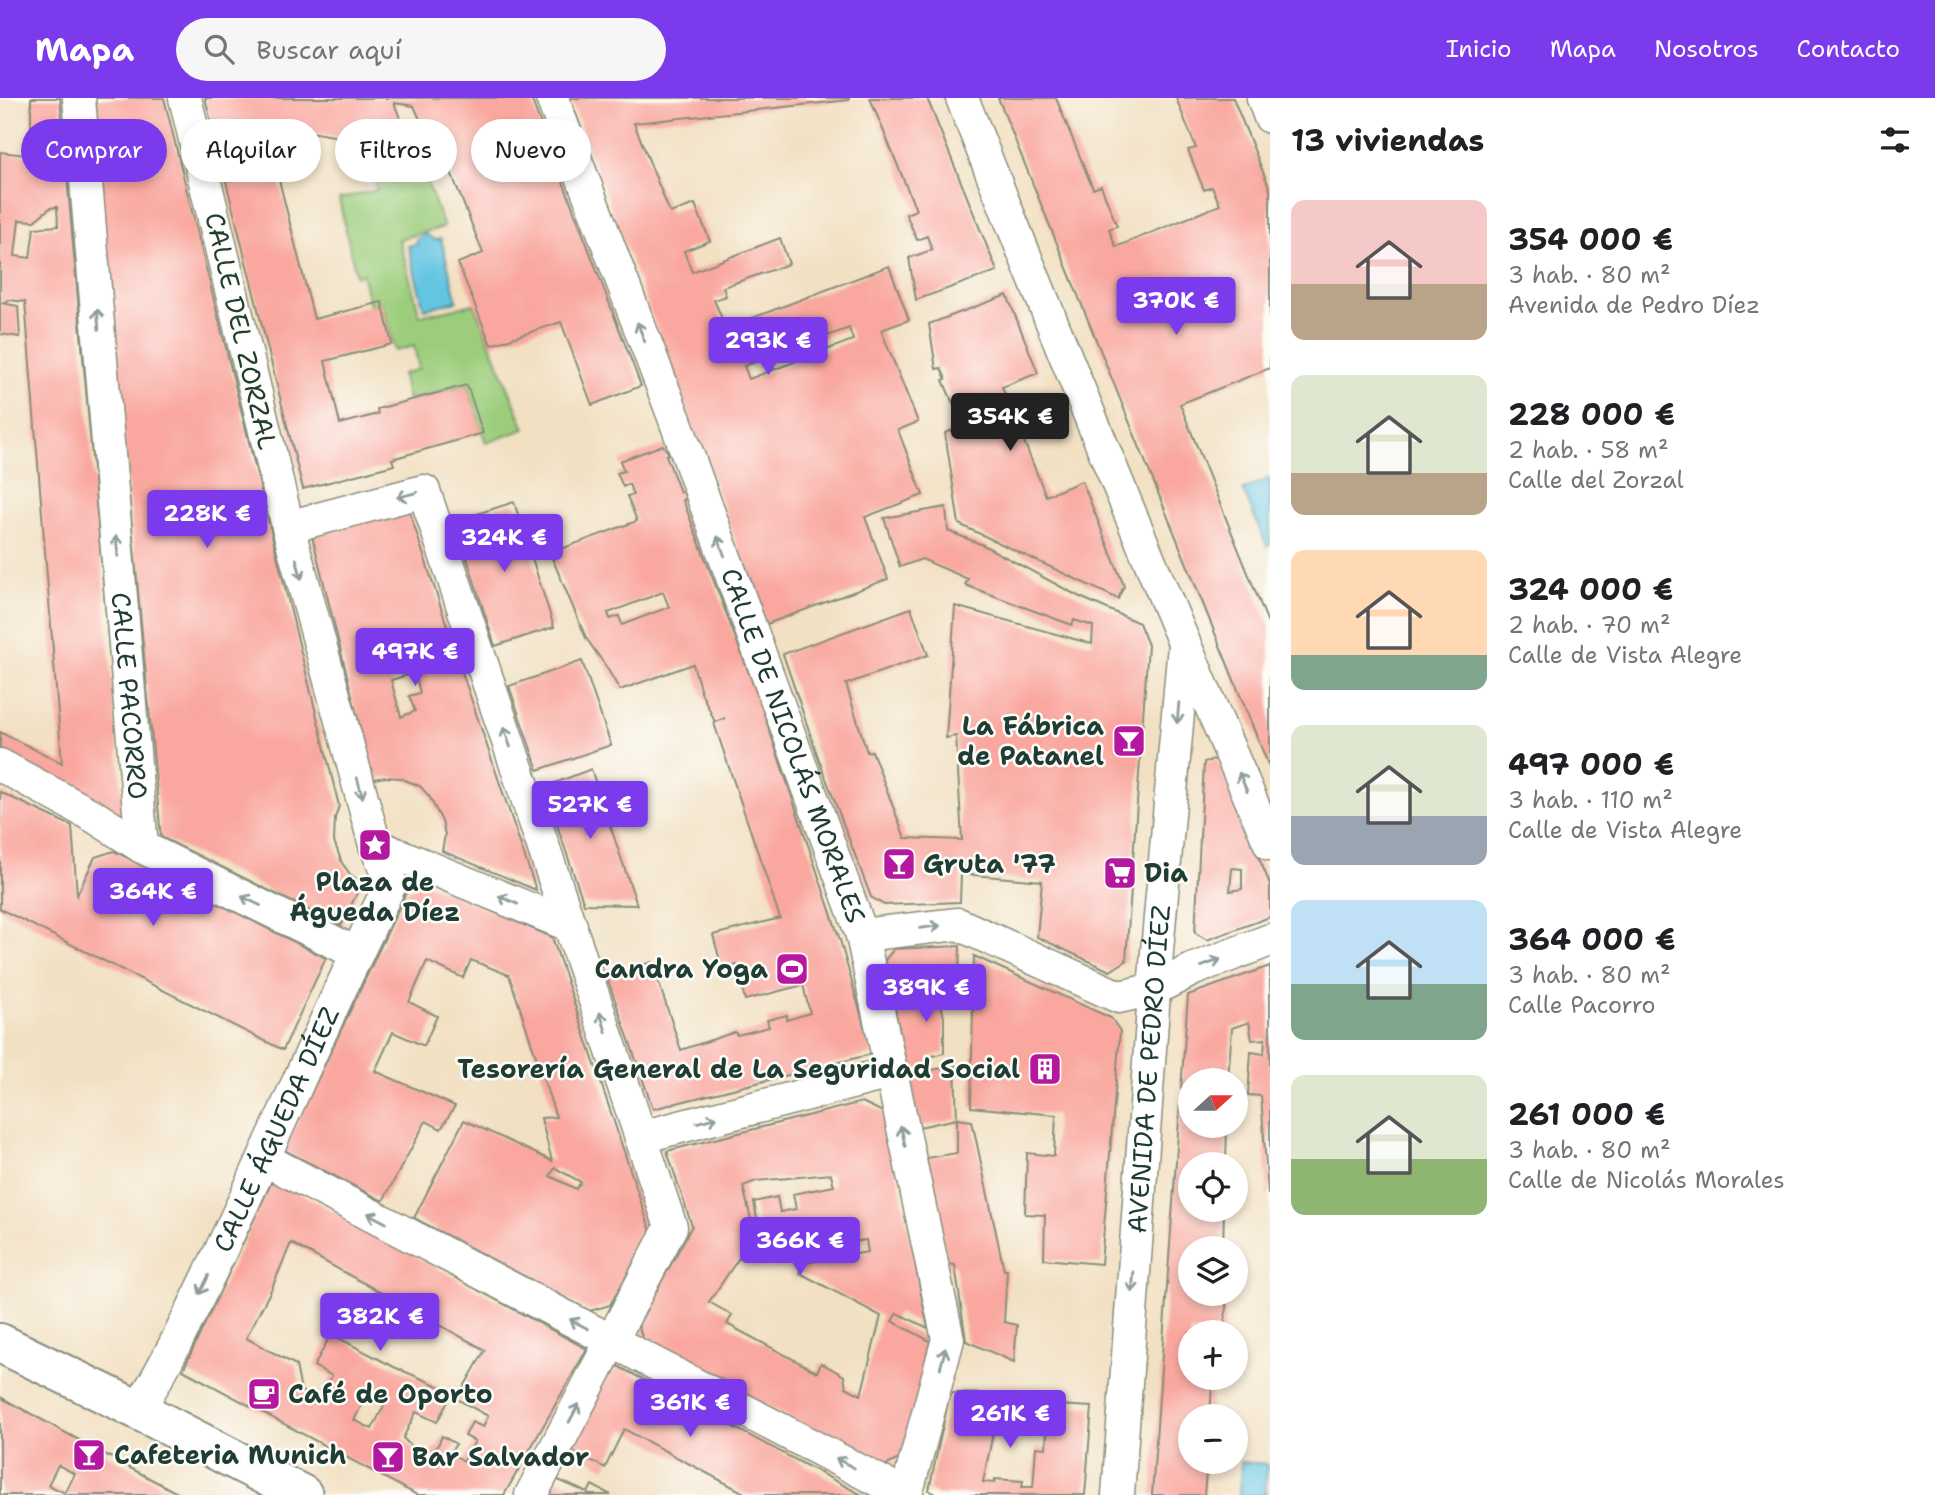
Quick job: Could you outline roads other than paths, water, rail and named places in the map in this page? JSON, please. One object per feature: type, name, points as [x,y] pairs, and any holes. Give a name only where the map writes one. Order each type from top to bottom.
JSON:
[{"type":"main road","points":[[0,1343],[303,1495]]},
{"type":"street","name":"CALLE PACORRO","points":[[79,98],[142,847]]},
{"type":"street","name":"CALLE DEL ZORZAL","points":[[185,98],[288,527],[375,845]]},
{"type":"street","name":"CALLE DE NICOLÁS MORALES","points":[[552,98],[669,404],[862,935],[948,1339],[906,1495]]},
{"type":"street","name":"AVENIDA DE PEDRO DÍEZ","points":[[962,98],[1184,645],[1154,989],[1118,1495]]},
{"type":"street","points":[[1262,98],[1270,117]]},
{"type":"street","points":[[288,527],[424,491],[671,1227],[531,1495]]},
{"type":"street","points":[[1184,645],[1270,844]]},
{"type":"street","points":[[0,765],[95,817],[142,847],[356,953]]},
{"type":"street","points":[[375,845],[571,926]]},
{"type":"street","name":"CALLE ÁGUEDA DÍEZ","points":[[138,1410],[165,1367],[391,883],[375,845]]},
{"type":"street","points":[[862,935],[958,924],[1119,997],[1154,989],[1194,969],[1270,940]]},
{"type":"street","points":[[641,1138],[890,1073]]},
{"type":"street","points":[[264,1159],[906,1495]]},
{"type":"water","points":[[425,234],[435,240],[441,239],[457,301],[424,309],[408,246],[416,244],[417,239]]},
{"type":"water","points":[[1270,478],[1270,545],[1267,546],[1243,490]]},
{"type":"water","points":[[1248,1463],[1267,1464],[1265,1495],[1239,1495],[1240,1474],[1248,1474]]},
{"type":"place","name":"La Fábrica de Patanel","points":[[1129,741]]},
{"type":"place","name":"Plaza de Águeda Díez","points":[[375,845]]},
{"type":"place","name":"Gruta '77","points":[[899,864]]},
{"type":"place","name":"Dia","points":[[1120,873]]},
{"type":"place","name":"Candra Yoga","points":[[792,969]]},
{"type":"place","name":"Tesorería General de La Seguridad Social","points":[[1045,1069]]},
{"type":"place","name":"Café de Oporto","points":[[264,1394]]},
{"type":"place","name":"Cafeteria Munich","points":[[89,1455]]},
{"type":"place","name":"Bar Salvador","points":[[388,1457]]}]
